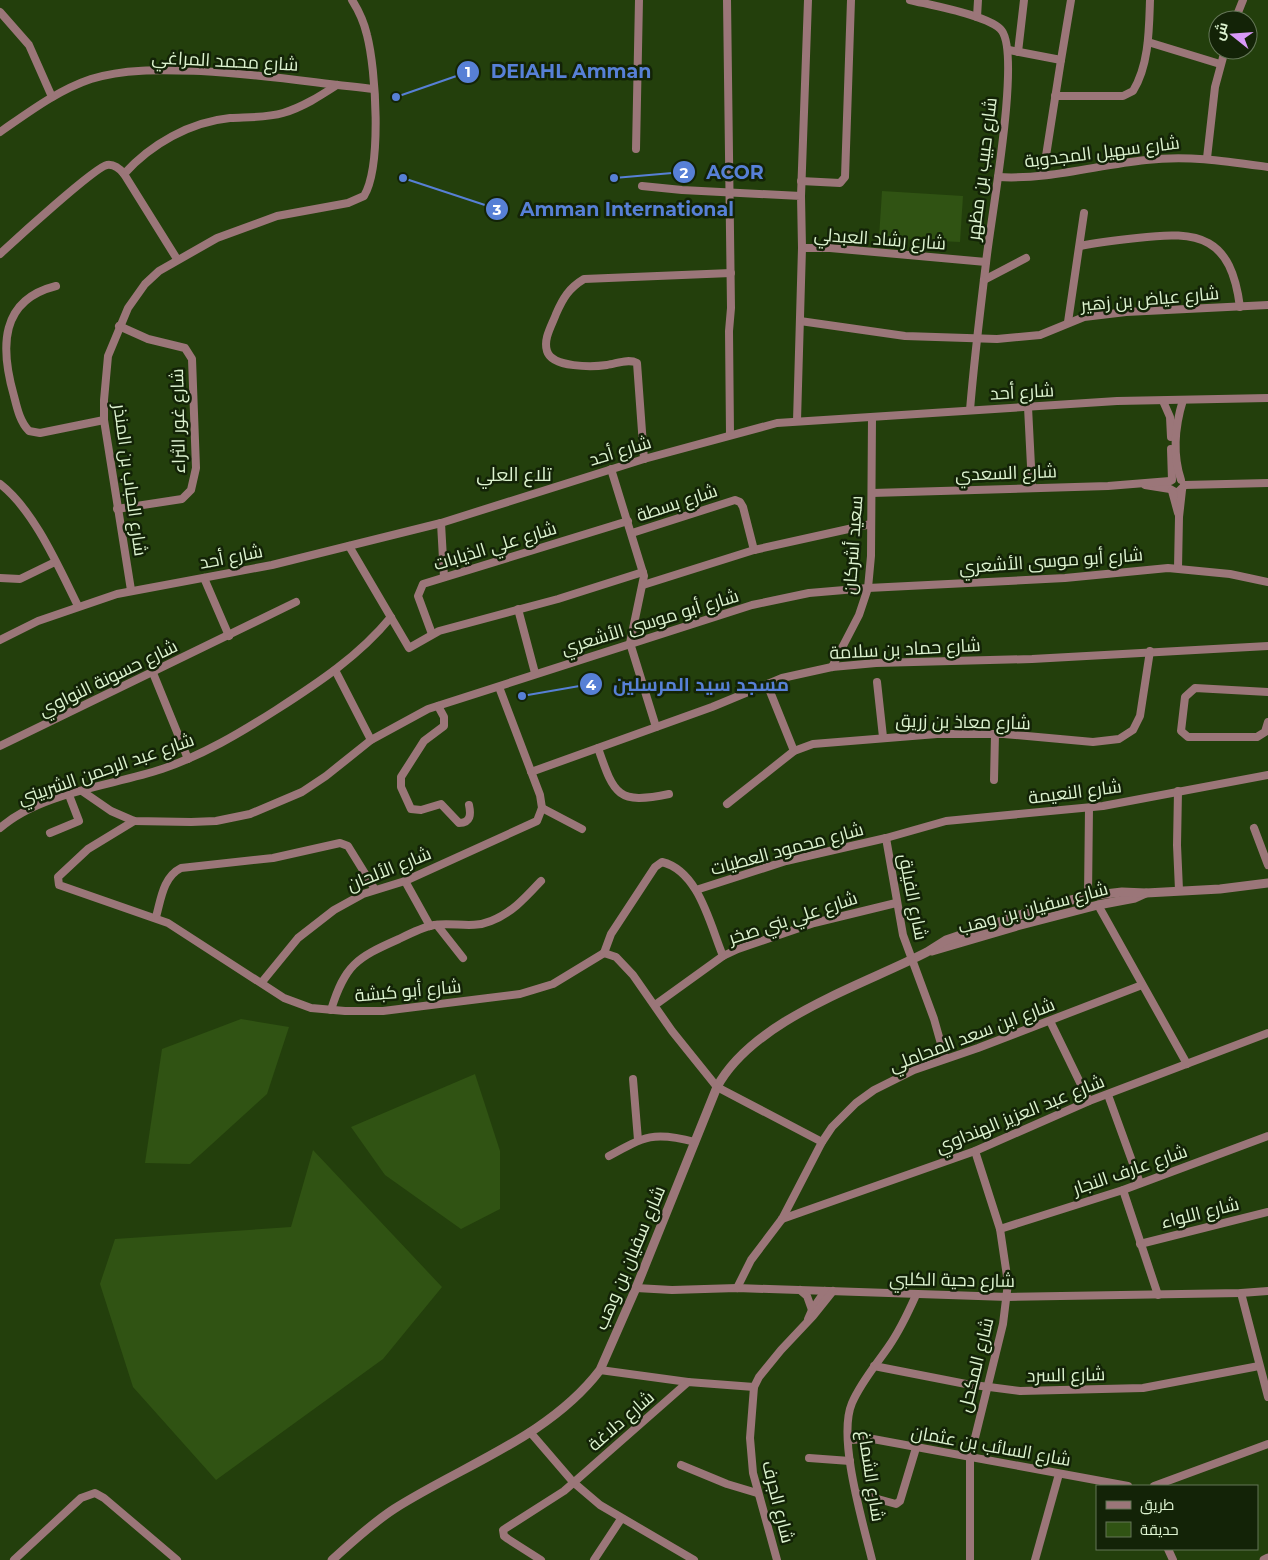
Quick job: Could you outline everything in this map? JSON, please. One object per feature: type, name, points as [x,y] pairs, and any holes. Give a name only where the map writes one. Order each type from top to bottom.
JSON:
[{"type":"street","name":"شارع الحباب بن المنذر","points":[[131,590],[104,420],[106,370],[120,326],[128,308],[145,284],[177,259],[217,238],[268,219],[304,209],[348,203],[364,196],[371,182],[374,160],[374,89],[368,36],[359,12],[352,0]]},
{"type":"street","points":[[636,149],[640,0]]},
{"type":"street","points":[[727,0],[731,273],[730,434]]},
{"type":"street","name":"شارع رشاد العبدلي","points":[[808,0],[801,181],[802,248],[830,248],[986,262]]},
{"type":"street","points":[[801,181],[840,182],[845,177],[852,0]]},
{"type":"street","name":"شارع حبيب بن مظهر","points":[[910,0],[997,24],[1006,39],[1009,50],[998,177],[976,340],[970,410]]},
{"type":"street","points":[[977,17],[978,0]]},
{"type":"street","points":[[1018,52],[1024,0]]},
{"type":"street","points":[[1043,175],[1071,0]]},
{"type":"street","points":[[1055,96],[1128,94],[1136,86],[1148,42],[1150,0]]},
{"type":"street","points":[[0,12],[29,45],[52,97]]},
{"type":"street","points":[[1148,42],[1220,64]]},
{"type":"street","points":[[1009,50],[1061,60]]},
{"type":"street","points":[[1207,158],[1215,87],[1221,60]]},
{"type":"street","name":"شارع محمد المراغي","points":[[0,132],[52,97],[91,80],[143,71],[244,74],[374,89]]},
{"type":"street","points":[[124,174],[151,148],[180,133],[219,120],[281,114],[303,106],[337,85]]},
{"type":"street","name":"شارع سهيل المجدوبة","points":[[998,177],[1027,178],[1145,160],[1207,158],[1268,167]]},
{"type":"street","points":[[0,254],[102,168],[113,166],[124,174],[177,259]]},
{"type":"street","points":[[642,186],[801,196]]},
{"type":"street","points":[[1068,322],[1084,213]]},
{"type":"street","points":[[1080,246],[1167,235],[1197,237],[1214,246],[1227,261],[1238,289],[1240,307]]},
{"type":"street","points":[[797,421],[802,248]]},
{"type":"street","points":[[984,280],[1026,258]]},
{"type":"street","points":[[644,459],[637,363],[631,361],[606,366],[581,367],[555,361],[547,352],[546,341],[562,299],[571,287],[584,279],[731,273]]},
{"type":"street","points":[[56,286],[36,292],[24,299],[13,313],[6,329],[3,356],[21,420],[29,431],[40,433],[104,420]]},
{"type":"street","name":"شارع عياض بن زهير","points":[[800,321],[905,336],[976,340],[1040,335],[1054,331],[1068,322],[1084,316],[1268,305]]},
{"type":"street","name":"شارع غور الثراء","points":[[117,509],[182,499],[191,490],[196,468],[192,359],[190,352],[182,347],[148,339],[120,326]]},
{"type":"street","name":"شارع أحد","points":[[0,640],[78,606],[131,590],[272,565],[441,523],[611,469],[754,428],[797,421],[872,418],[970,410],[1268,398]]},
{"type":"street","points":[[1178,568],[1182,485],[1177,466],[1175,446],[1177,420],[1183,400]]},
{"type":"street","points":[[1163,401],[1171,421],[1171,485],[1179,518]]},
{"type":"street","points":[[1028,407],[1032,486]]},
{"type":"street","name":"سعيد أشركان","points":[[832,667],[859,615],[868,588],[872,492],[872,418]]},
{"type":"street","points":[[611,469],[642,572],[643,585],[630,643],[656,727]]},
{"type":"street","points":[[0,484],[8,490],[28,517],[78,606]]},
{"type":"street","points":[[1171,485],[1268,484]]},
{"type":"street","points":[[1171,485],[1177,493],[1182,485]]},
{"type":"street","name":"شارع السعدي","points":[[872,492],[1032,486],[1171,485]]},
{"type":"street","name":"شارع بسطة","points":[[632,534],[734,500],[740,502],[743,507],[754,550]]},
{"type":"street","name":"شارع علي الذيابات","points":[[432,634],[418,596],[423,584],[628,521]]},
{"type":"street","points":[[441,523],[444,577]]},
{"type":"street","points":[[643,585],[754,550],[871,524]]},
{"type":"street","points":[[349,546],[407,647],[411,647],[432,634],[558,599],[642,572]]},
{"type":"street","points":[[0,578],[20,579],[55,562]]},
{"type":"street","name":"شارع أبو موسى الأشعري","points":[[82,791],[111,811],[134,821],[216,821],[250,814],[302,792],[326,776],[371,740],[413,715],[630,643],[763,603],[809,593],[868,588],[1033,581],[1178,568],[1268,582]]},
{"type":"street","points":[[204,578],[228,636]]},
{"type":"street","name":"شارع حسونة النواوي","points":[[0,746],[296,602]]},
{"type":"street","points":[[518,609],[535,673]]},
{"type":"street","name":"شارع عبد الرحمن الشربيني","points":[[0,828],[22,812],[69,795],[142,775],[188,759],[216,746],[259,721],[335,670],[365,646],[391,617]]},
{"type":"street","name":"شارع حماد بن سلامة","points":[[531,772],[789,676],[832,667],[876,663],[1032,659],[1268,646]]},
{"type":"street","name":"شارع معاذ بن زريق","points":[[727,804],[794,751],[813,744],[883,737],[995,734],[1093,742],[1123,737],[1133,730],[1140,716],[1150,651]]},
{"type":"street","points":[[335,670],[371,740]]},
{"type":"street","points":[[153,673],[188,759]]},
{"type":"street","points":[[877,682],[883,737]]},
{"type":"street","points":[[767,684],[794,751]]},
{"type":"street","points":[[499,687],[540,795],[542,808],[582,829]]},
{"type":"street","points":[[1268,692],[1195,688],[1184,697],[1180,731],[1188,737],[1257,737],[1265,732],[1268,722]]},
{"type":"street","points":[[438,706],[444,717],[444,726],[421,745],[403,774],[401,787],[411,809],[422,810],[441,804],[459,823],[464,823],[470,818],[469,805]]},
{"type":"street","points":[[994,780],[995,734]]},
{"type":"street","points":[[598,748],[610,780],[619,793],[638,799],[669,794]]},
{"type":"street","name":"شارع النعيمة","points":[[886,838],[921,827],[970,818],[1089,808],[1268,774]]},
{"type":"street","points":[[1178,791],[1179,890]]},
{"type":"street","points":[[50,833],[79,821],[69,795]]},
{"type":"street","name":"شارع الألحان","points":[[262,982],[298,938],[334,910],[374,888],[405,881],[530,826],[540,817],[542,808]]},
{"type":"street","points":[[1088,896],[1089,808]]},
{"type":"street","name":"شارع أبو كبشة","points":[[134,821],[76,858],[61,872],[57,884],[66,889],[156,917],[187,933],[295,1003],[331,1010],[383,1011],[520,994],[553,984],[604,953]]},
{"type":"street","points":[[1254,828],[1268,865]]},
{"type":"street","name":"شارع محمود العطيات","points":[[696,890],[786,861],[886,838]]},
{"type":"street","name":"شارع الفيلق","points":[[886,838],[903,935],[934,1019],[945,1058]]},
{"type":"street","points":[[156,917],[167,879],[172,872],[181,868],[273,858],[340,843],[348,846],[374,888]]},
{"type":"street","name":"شارع محمود العطيات","points":[[604,953],[611,934],[659,863],[665,863],[682,872],[696,890],[723,956]]},
{"type":"street","points":[[405,881],[433,925],[463,958]]},
{"type":"street","points":[[331,1010],[343,978],[358,960],[382,946],[433,925],[476,926],[490,922],[523,901],[541,881]]},
{"type":"street","name":"شارع سفيان بن وهب","points":[[332,1560],[360,1534],[392,1510],[530,1432],[576,1396],[600,1370],[636,1288],[717,1087],[724,1074],[743,1053],[780,1025],[912,960],[946,940],[1046,906],[1088,896],[1122,892],[1146,893],[1268,883]]},
{"type":"street","name":"شارع سفيان بن وهب","points":[[927,952],[996,931],[1098,905],[1135,898],[1146,893]]},
{"type":"street","name":"شارع علي بني صخر","points":[[654,1004],[723,956],[738,949],[808,925],[896,903]]},
{"type":"street","points":[[1098,905],[1187,1064]]},
{"type":"street","points":[[604,953],[612,954],[625,965],[672,1031],[717,1087],[822,1142]]},
{"type":"street","name":"شارع ابن سعد المحاملي","points":[[737,1288],[751,1260],[782,1220],[822,1142],[843,1114],[874,1090],[914,1070],[1050,1021],[1142,985]]},
{"type":"street","points":[[1050,1021],[1089,1102]]},
{"type":"street","name":"شارع عبد العزيز الهنداوي","points":[[782,1220],[975,1151],[1089,1102],[1268,1034]]},
{"type":"street","points":[[633,1079],[638,1140]]},
{"type":"street","points":[[1108,1095],[1140,1183]]},
{"type":"street","points":[[609,1156],[638,1140],[659,1135],[674,1136],[695,1142]]},
{"type":"street","name":"شارع عارف النجار","points":[[1000,1229],[1123,1190],[1268,1136]]},
{"type":"street","name":"شارع المكحل","points":[[970,1560],[970,1458],[1008,1297],[1008,1283],[1000,1229],[975,1151]]},
{"type":"street","name":"شارع اللواء","points":[[1123,1190],[1158,1295]]},
{"type":"street","name":"شارع اللواء","points":[[1140,1244],[1268,1212]]},
{"type":"street","name":"شارع دحية الكلبي","points":[[636,1288],[672,1290],[737,1288],[1008,1297],[1241,1294],[1268,1291]]},
{"type":"street","points":[[800,1290],[807,1296],[812,1310]]},
{"type":"street","points":[[808,1321],[812,1310],[829,1291]]},
{"type":"street","name":"شارع الجرف","points":[[777,1560],[757,1493],[750,1438],[754,1387],[759,1377],[780,1350],[808,1321],[829,1291]]},
{"type":"street","points":[[1241,1294],[1268,1397]]},
{"type":"street","name":"شارع الشماغ","points":[[872,1560],[850,1460],[847,1422],[851,1405],[874,1366],[898,1333],[916,1295]]},
{"type":"street","name":"شارع السرد","points":[[874,1366],[986,1388],[1020,1391],[1143,1388],[1259,1366]]},
{"type":"street","name":"شارع دلاغة","points":[[600,1370],[688,1382],[754,1387]]},
{"type":"street","name":"شارع دلاغة","points":[[541,1560],[508,1540],[503,1533],[507,1526],[564,1491],[688,1382]]},
{"type":"street","points":[[530,1432],[573,1482],[600,1505],[693,1560]]},
{"type":"street","name":"شارع السائب بن عثمان","points":[[848,1440],[873,1439],[1122,1485]]},
{"type":"street","points":[[1157,1485],[1268,1444]]},
{"type":"street","points":[[856,1493],[896,1504],[900,1501],[916,1448]]},
{"type":"street","points":[[809,1458],[850,1460]]},
{"type":"street","points":[[681,1464],[757,1493]]},
{"type":"street","points":[[1035,1560],[1059,1474]]},
{"type":"street","points":[[14,1560],[81,1498],[95,1493],[104,1498],[176,1560]]},
{"type":"street","points":[[594,1560],[621,1519]]},
{"type":"street","points":[[1264,1560],[1268,1558]]},
{"type":"green space","points":[[882,191],[963,196],[960,242],[879,238]]},
{"type":"green space","points":[[241,1019],[289,1027],[267,1094],[190,1164],[145,1163],[162,1049]]},
{"type":"green space","points":[[475,1074],[500,1151],[500,1209],[461,1229],[385,1175],[351,1127]]},
{"type":"green space","points":[[313,1150],[442,1287],[383,1359],[216,1480],[133,1387],[100,1284],[115,1239],[291,1227]]},
{"type":"place","name":"DEIAHL Amman","points":[[396,97]]},
{"type":"place","name":"Amman International","points":[[403,178]]},
{"type":"place","name":"ACOR","points":[[614,178]]},
{"type":"place","name":"مسجد سيد المرسلين","points":[[522,696]]},
{"type":"district","name":"تلاع العلي","points":[[514,474]]}]
